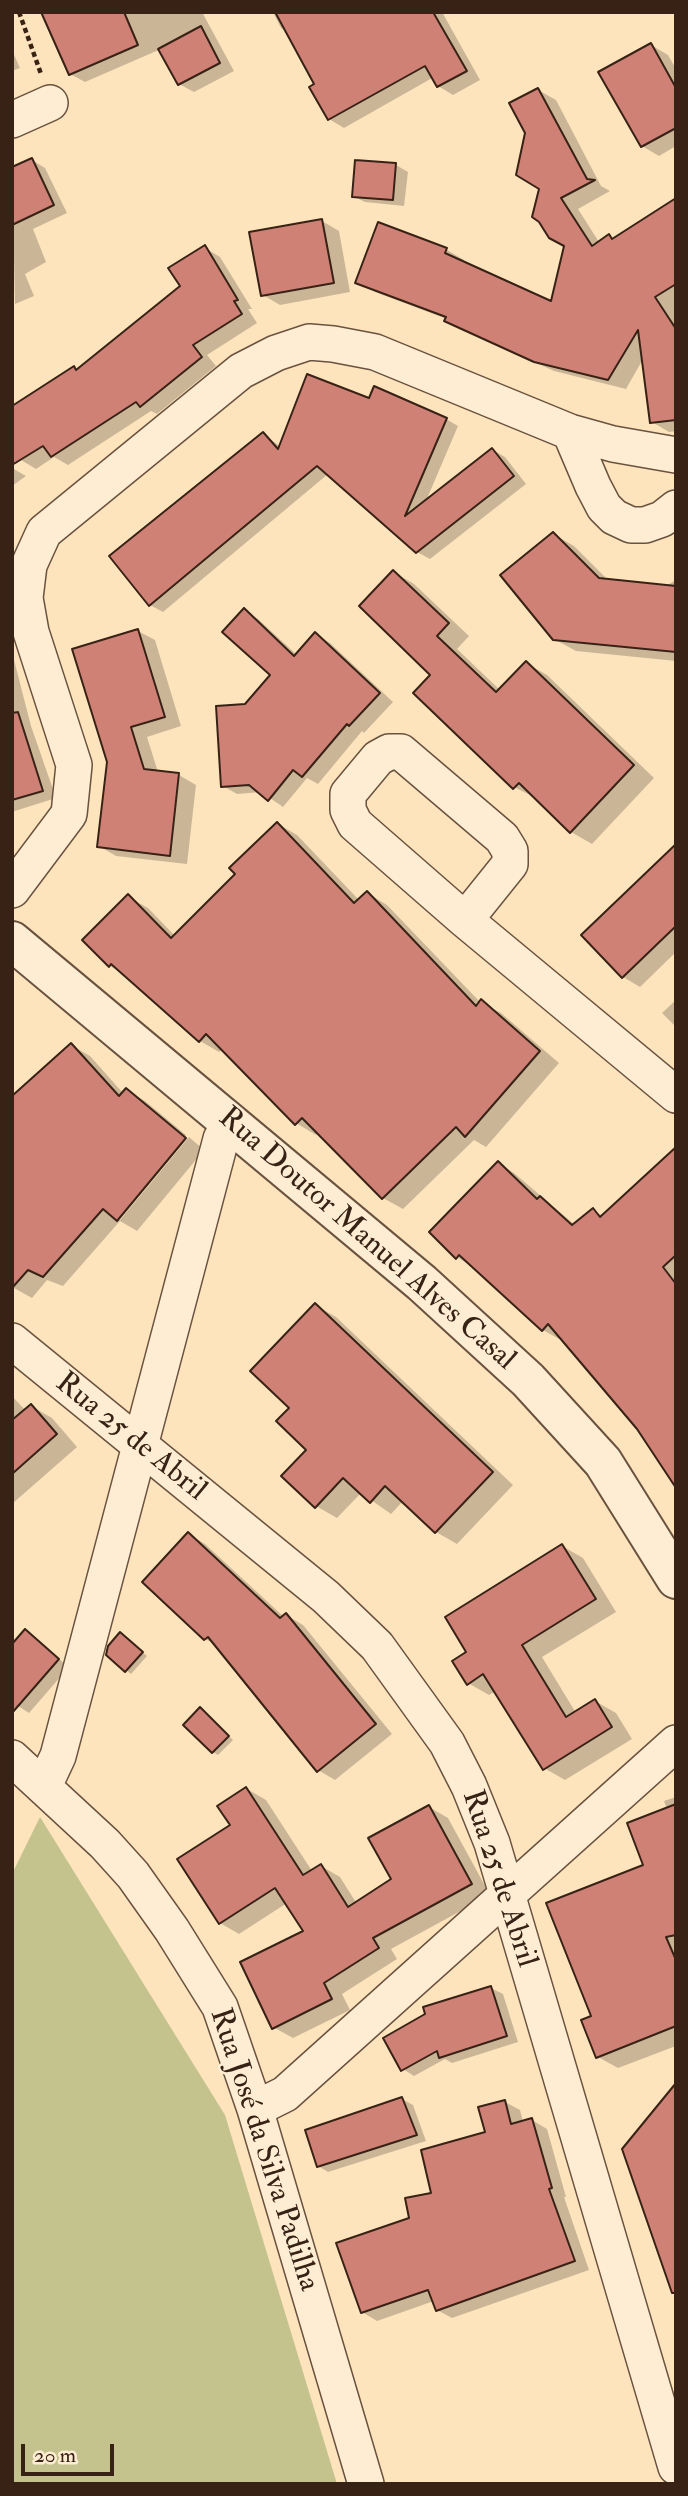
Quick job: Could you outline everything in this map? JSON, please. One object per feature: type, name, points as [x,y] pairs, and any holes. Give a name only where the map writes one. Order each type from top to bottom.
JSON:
[{"type":"street","points":[[12,120],[46,89]]},
{"type":"street","points":[[12,890],[69,814],[74,765],[31,632],[25,598],[30,565],[44,532],[103,481],[241,371],[276,353],[309,342],[375,352],[570,432],[613,444],[676,456]]},
{"type":"street","points":[[570,432],[604,507],[614,517],[631,525],[645,525],[662,519],[676,508]]},
{"type":"street","points":[[465,920],[510,864],[510,851],[502,838],[401,752],[389,752],[378,758],[348,794],[348,810],[355,824],[465,920],[676,1095]]},
{"type":"street","name":"Rua Doutor Manuel Alves Casal","points":[[12,941],[422,1283],[528,1380],[603,1462],[638,1514],[676,1579]]},
{"type":"street","points":[[44,1786],[58,1756],[221,1139],[230,1122]]},
{"type":"street","name":"Rua 25 de Abril","points":[[12,1340],[326,1597],[377,1646],[447,1743],[464,1775],[492,1843],[676,2467]]},
{"type":"street","points":[[255,2109],[285,2094],[676,1743]]},
{"type":"street","name":"Rua José da Silva Padilha","points":[[12,1758],[134,1875],[220,2007],[255,2109],[366,2484]]},
{"type":"path","points":[[19,12],[46,89]]},
{"type":"shaded area","points":[[40,1817],[225,2115],[337,2484],[12,2484],[12,1874]]},
{"type":"building","points":[[41,12],[124,12],[138,45],[69,75]]},
{"type":"building","points":[[275,12],[433,12],[467,71],[437,87],[425,66],[328,120],[309,87],[314,84]]},
{"type":"building","points":[[201,26],[220,63],[178,85],[158,49]]},
{"type":"building","points":[[651,43],[676,88],[676,128],[641,147],[598,72]]},
{"type":"building","points":[[538,88],[587,179],[595,180],[561,198],[592,246],[609,234],[612,239],[676,198],[676,284],[655,297],[676,329],[676,420],[650,423],[638,330],[608,380],[534,362],[444,321],[446,317],[355,283],[378,222],[447,248],[445,253],[551,301],[564,246],[549,238],[539,222],[532,217],[539,189],[516,175],[525,133],[509,103]]},
{"type":"building","points":[[32,158],[54,205],[12,225],[12,167]]},
{"type":"building","points":[[355,160],[396,163],[393,200],[352,197]]},
{"type":"building","points":[[322,219],[334,283],[261,296],[249,232]]},
{"type":"building","points":[[205,245],[238,300],[234,301],[242,314],[193,345],[202,357],[140,407],[136,402],[51,457],[43,446],[12,465],[12,406],[74,366],[76,370],[180,286],[168,268]]},
{"type":"building","points":[[307,374],[369,398],[374,386],[447,418],[405,516],[492,448],[514,476],[416,553],[317,466],[149,606],[109,556],[263,432],[278,449]]},
{"type":"building","points":[[553,532],[599,578],[676,586],[676,652],[553,640],[500,575]]},
{"type":"building","points":[[393,570],[449,623],[437,636],[496,692],[526,661],[634,765],[570,833],[519,783],[513,789],[413,693],[430,675],[359,606]]},
{"type":"building","points":[[244,608],[294,656],[315,632],[380,693],[349,726],[347,724],[302,777],[293,770],[268,801],[249,785],[221,787],[216,706],[245,704],[270,675],[222,632]]},
{"type":"building","points":[[138,629],[165,717],[131,727],[144,769],[179,773],[170,856],[97,847],[107,762],[72,649]]},
{"type":"building","points":[[18,712],[43,791],[12,800],[12,713]]},
{"type":"building","points":[[277,822],[354,903],[367,891],[476,1006],[481,999],[540,1051],[465,1137],[456,1127],[382,1199],[302,1118],[295,1125],[206,1034],[199,1042],[111,964],[109,967],[82,940],[128,894],[171,938],[235,874],[229,868]]},
{"type":"building","points":[[676,844],[676,926],[622,978],[581,935]]},
{"type":"building","points":[[71,1043],[119,1096],[126,1088],[186,1138],[117,1221],[103,1209],[43,1277],[28,1270],[12,1288],[12,1096]]},
{"type":"building","points":[[676,1147],[676,1255],[663,1267],[676,1284],[676,1488],[637,1429],[548,1324],[542,1331],[459,1255],[456,1259],[429,1232],[498,1161],[537,1199],[540,1196],[572,1225],[593,1208],[600,1217]]},
{"type":"building","points":[[315,1303],[493,1472],[435,1533],[385,1486],[370,1503],[343,1478],[315,1508],[281,1476],[306,1450],[276,1421],[289,1408],[250,1371]]},
{"type":"building","points":[[31,1404],[57,1434],[12,1474],[12,1420]]},
{"type":"building","points":[[188,1532],[280,1618],[286,1613],[376,1724],[317,1772],[208,1637],[204,1640],[142,1582]]},
{"type":"building","points":[[562,1544],[596,1599],[522,1645],[566,1717],[595,1699],[612,1727],[543,1770],[483,1674],[467,1685],[452,1661],[466,1652],[445,1617]]},
{"type":"building","points":[[25,1629],[59,1659],[12,1713],[12,1644]]},
{"type":"building","points":[[120,1632],[143,1652],[125,1672],[106,1655],[108,1646]]},
{"type":"building","points":[[200,1707],[229,1736],[212,1753],[183,1725]]},
{"type":"building","points":[[246,1787],[303,1875],[321,1864],[348,1907],[391,1879],[368,1838],[429,1805],[472,1884],[373,1938],[379,1948],[324,1983],[332,1999],[272,2029],[240,1962],[303,1931],[275,1888],[219,1924],[177,1859],[230,1825],[217,1806]]},
{"type":"building","points":[[676,1804],[676,1935],[666,1937],[676,1960],[676,2026],[596,2058],[581,2020],[591,2016],[546,1903],[643,1865],[627,1823]]},
{"type":"building","points":[[491,1986],[507,2036],[439,2058],[437,2051],[401,2071],[383,2038],[425,2014],[423,2007]]},
{"type":"building","points":[[676,2083],[676,2293],[672,2293],[622,2149]]},
{"type":"building","points":[[402,2097],[417,2135],[317,2167],[305,2130]]},
{"type":"building","points":[[505,2100],[511,2124],[532,2118],[552,2188],[549,2189],[575,2261],[436,2311],[428,2290],[361,2313],[336,2243],[409,2218],[405,2198],[431,2193],[421,2150],[485,2132],[478,2107]]}]
